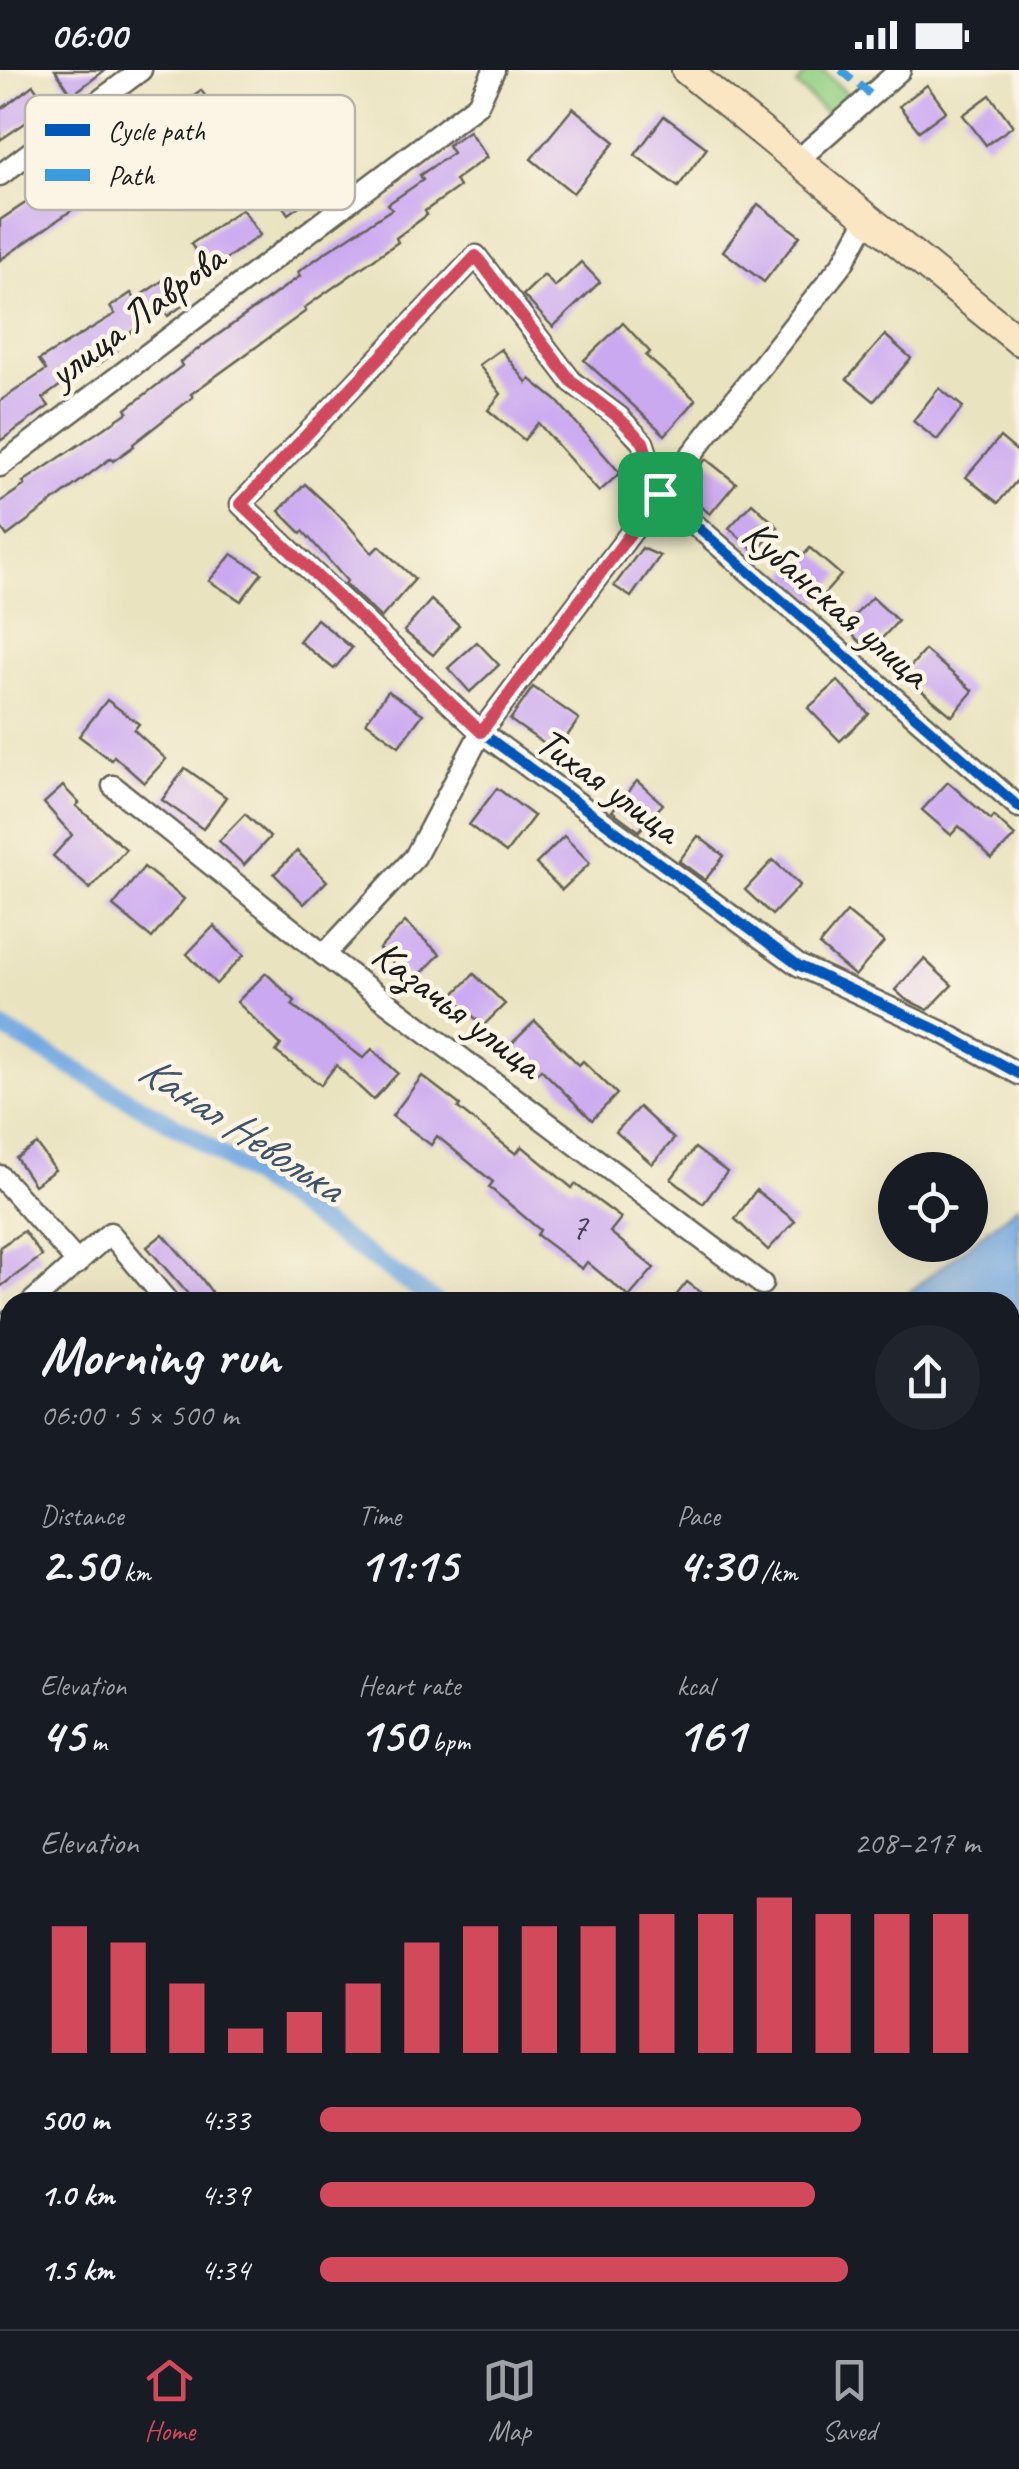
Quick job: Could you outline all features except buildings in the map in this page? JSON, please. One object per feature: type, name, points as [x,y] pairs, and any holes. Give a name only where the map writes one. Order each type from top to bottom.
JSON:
[{"type":"main road","points":[[686,70],[1018,340]]},
{"type":"street","points":[[109,95],[142,70]]},
{"type":"street","name":"улица Лаврова","points":[[355,197],[478,104],[494,70]]},
{"type":"street","points":[[799,159],[900,70]]},
{"type":"street","points":[[0,176],[25,157]]},
{"type":"street","name":"улица Лаврова","points":[[0,466],[338,210]]},
{"type":"street","points":[[324,956],[415,857],[481,732],[660,494],[844,263],[867,219]]},
{"type":"street","name":"Тихая улица","points":[[660,494],[643,442],[572,382],[476,256],[241,504],[481,732],[798,965],[942,1032],[1019,1074]]},
{"type":"street","name":"Кубанская улица","points":[[660,494],[1019,806]]},
{"type":"street","name":"Казачья улица","points":[[114,786],[324,956],[762,1284]]},
{"type":"street","points":[[0,1176],[78,1263]]},
{"type":"street","points":[[44,1292],[110,1233],[160,1292]]},
{"type":"green space","points":[[810,70],[822,70],[850,96],[830,117],[796,85]]},
{"type":"water","points":[[1019,1205],[1019,1292],[910,1292],[947,1262],[988,1262],[988,1230]]},
{"type":"waterway","name":"Канал Неволька","points":[[0,1027],[192,1135],[421,1292]]},
{"type":"marked path","points":[[841,70],[870,94]]},
{"type":"cycle path","points":[[1019,807],[660,494],[643,443],[619,417],[572,382],[476,256],[241,504],[481,732],[798,965],[942,1032],[1019,1074]]},
{"type":"route","points":[[476,256],[572,382],[643,442],[660,494],[481,732],[241,504],[476,256]]}]
